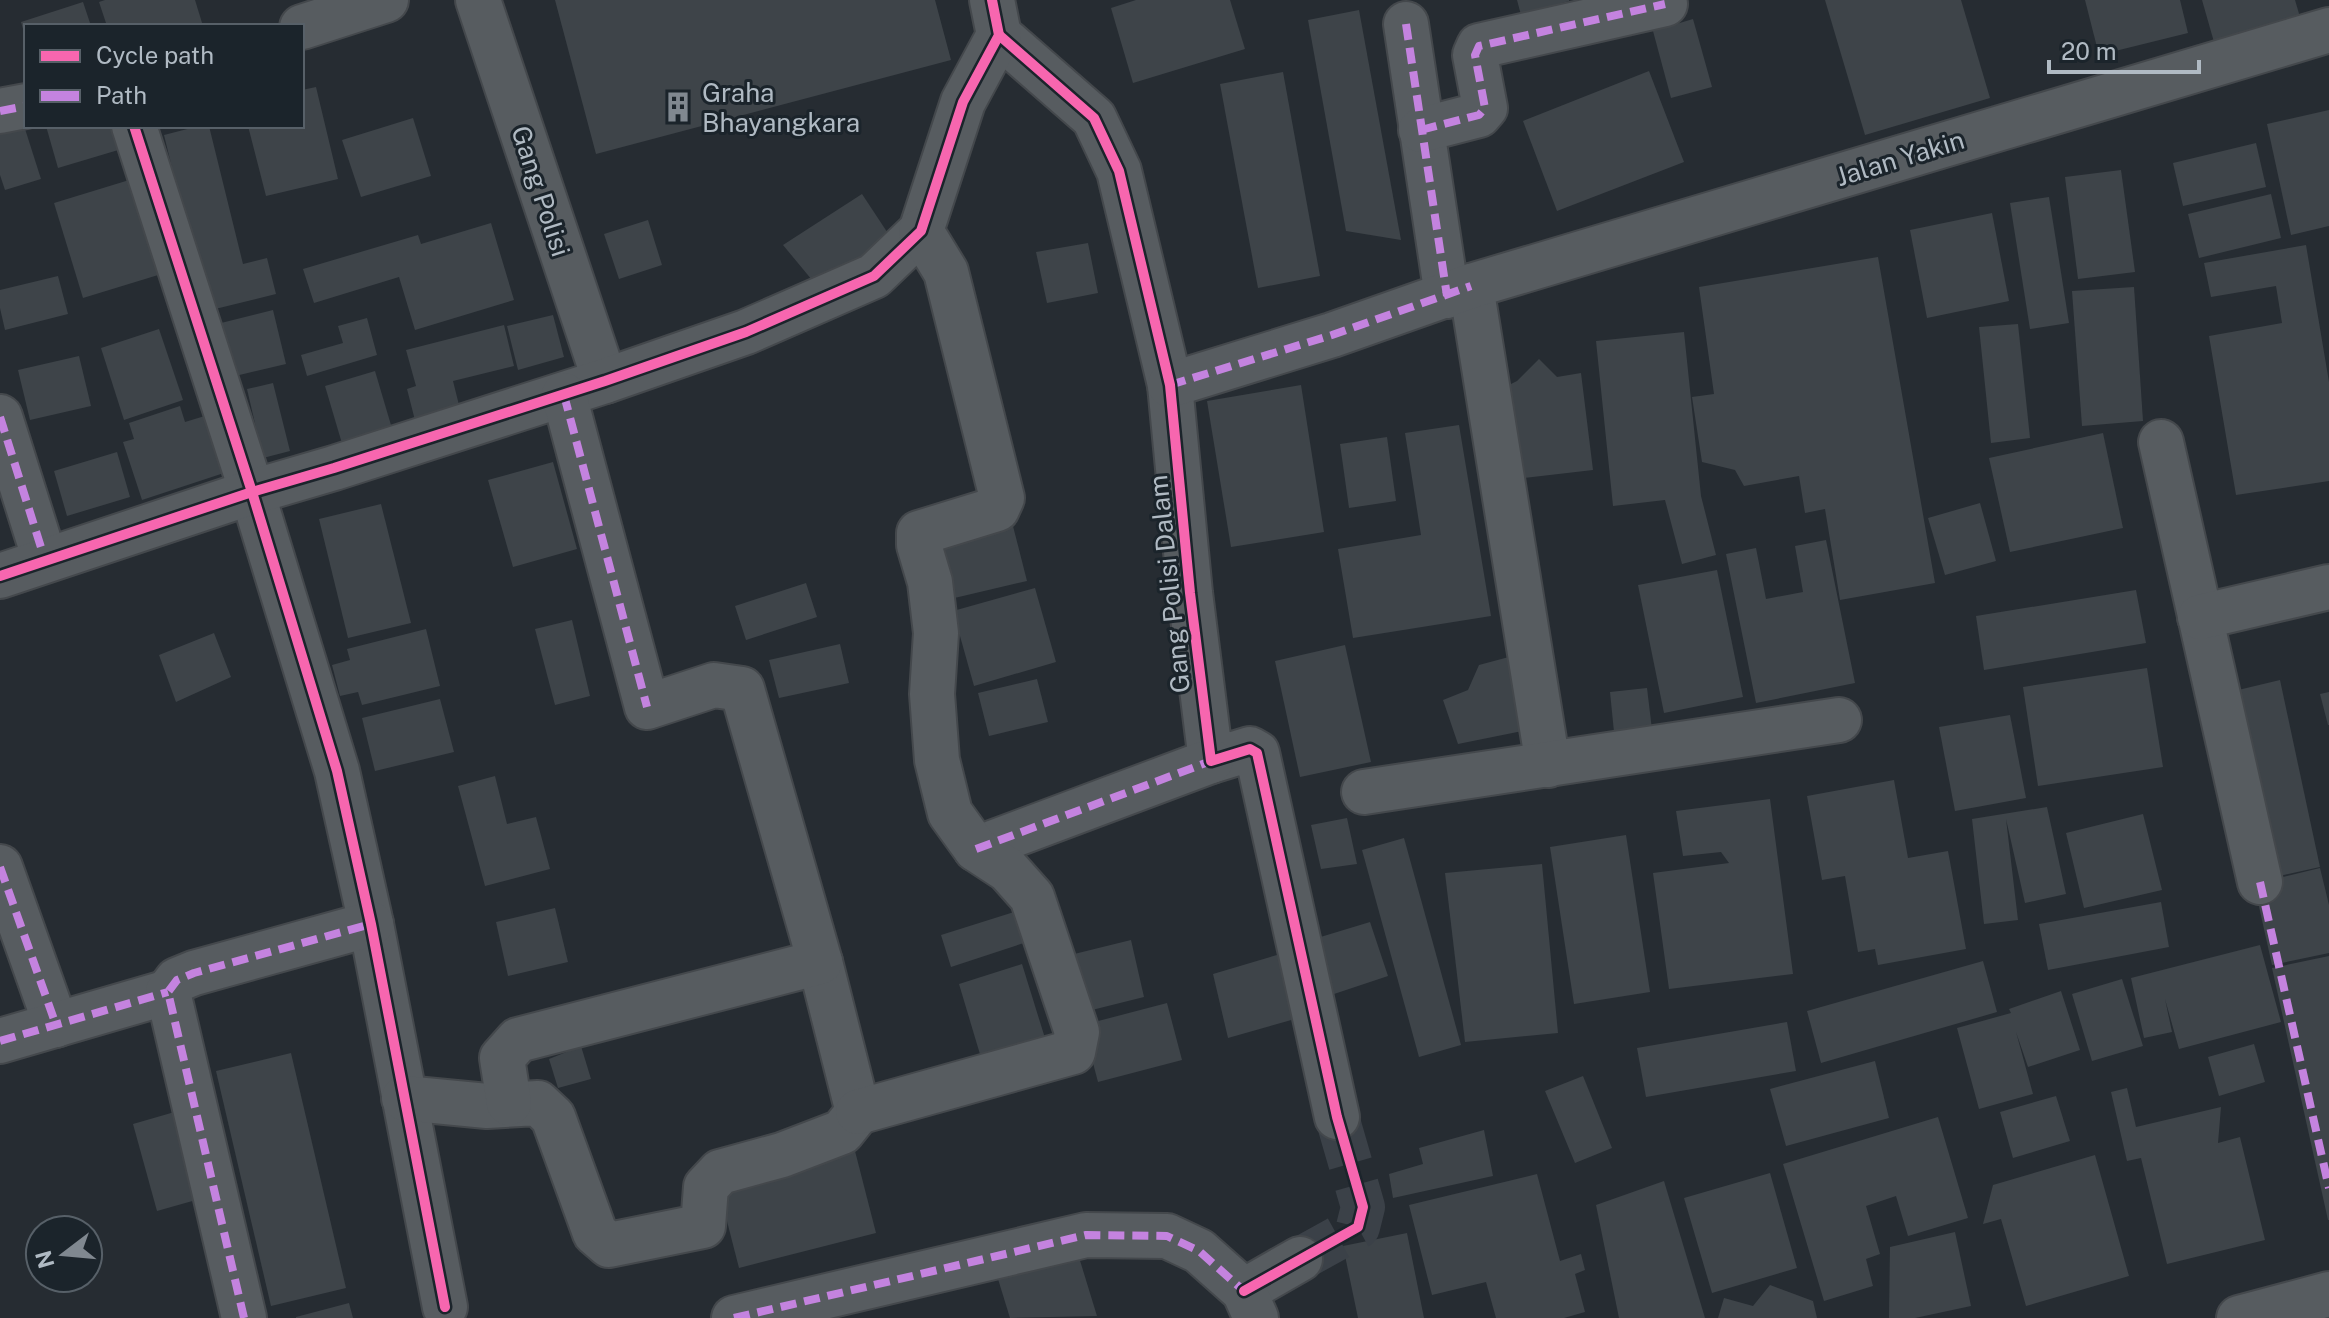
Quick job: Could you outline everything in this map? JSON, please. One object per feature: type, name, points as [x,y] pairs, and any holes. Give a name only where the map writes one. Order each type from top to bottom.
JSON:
[{"type":"street","points":[[304,26],[386,0]]},
{"type":"street","name":"Gang Polisi","points":[[478,0],[605,381]]},
{"type":"street","points":[[1421,130],[1479,115],[1485,108],[1475,55],[1479,46],[1665,4]]},
{"type":"street","points":[[0,576],[252,492],[605,381],[746,332],[874,276],[921,231],[963,102],[996,18]]},
{"type":"street","name":"Gang Polisi Dalam","points":[[996,18],[1094,118],[1119,171],[1170,385],[1190,593],[1211,761]]},
{"type":"street","points":[[1406,24],[1421,130],[1459,291],[1548,765]]},
{"type":"street","name":"Jalan Yakin","points":[[1170,385],[1459,291],[2329,30]]},
{"type":"street","points":[[0,111],[24,106]]},
{"type":"street","points":[[135,128],[252,492],[337,771],[371,924],[445,1307]]},
{"type":"street","points":[[404,1098],[487,1106],[538,1103],[553,1117],[595,1233],[609,1245],[703,1226],[706,1187],[720,1172],[782,1155],[842,1132],[858,1112],[1073,1052],[1077,1032],[1032,897],[1008,870],[976,849],[950,813],[937,760],[932,694],[936,633],[930,582],[919,545],[919,533],[997,509],[1002,498],[946,272],[921,231]]},
{"type":"street","points":[[564,395],[647,707],[714,685],[742,689],[820,962],[858,1112]]},
{"type":"street","points":[[0,417],[45,560]]},
{"type":"street","points":[[2161,442],[2260,882]]},
{"type":"street","points":[[2200,617],[2329,587]]},
{"type":"street","points":[[1364,792],[1839,720]]},
{"type":"street","points":[[976,849],[1211,761],[1250,749],[1257,753],[1337,1117]]},
{"type":"street","points":[[0,867],[56,1025]]},
{"type":"street","points":[[0,1041],[168,992],[177,980],[194,973],[371,924]]},
{"type":"street","points":[[509,1103],[502,1058],[518,1040],[820,962]]},
{"type":"street","points":[[168,992],[244,1318]]},
{"type":"street","points":[[734,1318],[1086,1235],[1167,1236],[1199,1251],[1250,1305],[1300,1259]]},
{"type":"street","points":[[2239,1318],[2329,1294]]},
{"type":"building","points":[[195,0],[202,24],[106,24],[99,2]]},
{"type":"building","name":"Graha Bhayangkara","points":[[555,0],[935,0],[951,60],[596,154]]},
{"type":"building","points":[[1136,0],[1230,0],[1245,49],[1133,83],[1111,8]]},
{"type":"building","points":[[1517,0],[1569,0],[1569,1],[1521,15]]},
{"type":"building","points":[[1825,0],[1961,0],[1990,98],[1865,135]]},
{"type":"building","points":[[2085,0],[2180,0],[2188,33],[2099,55]]},
{"type":"building","points":[[2202,0],[2295,0],[2300,17],[2214,42]]},
{"type":"building","points":[[83,2],[90,24],[24,24],[24,32],[21,22]]},
{"type":"building","points":[[1359,10],[1401,240],[1346,231],[1308,20]]},
{"type":"building","points":[[1693,19],[1712,87],[1671,98],[1653,31]]},
{"type":"building","points":[[1649,71],[1684,162],[1557,211],[1523,121]]},
{"type":"building","points":[[1283,72],[1320,276],[1258,288],[1220,84]]},
{"type":"building","points":[[316,87],[338,179],[266,196],[249,128],[304,128],[304,90]]},
{"type":"building","points":[[19,110],[41,179],[5,190],[0,175],[0,117]]},
{"type":"building","points":[[2329,110],[2329,226],[2291,235],[2267,124]]},
{"type":"building","points":[[413,118],[431,176],[361,197],[342,140]]},
{"type":"building","points":[[47,128],[119,128],[125,148],[58,168]]},
{"type":"building","points":[[191,128],[209,128],[243,264],[267,258],[276,294],[207,311],[164,135]]},
{"type":"building","points":[[2256,143],[2266,187],[2183,206],[2173,163]]},
{"type":"building","points":[[2121,170],[2135,272],[2078,279],[2065,177]]},
{"type":"building","points":[[139,177],[168,272],[83,298],[54,203]]},
{"type":"building","points":[[862,194],[895,244],[817,286],[783,245]]},
{"type":"building","points":[[2271,194],[2281,238],[2199,258],[2188,214]]},
{"type":"building","points":[[2049,197],[2069,323],[2030,329],[2010,203]]},
{"type":"building","points":[[1992,213],[2009,301],[1927,318],[1910,230]]},
{"type":"building","points":[[648,220],[662,265],[619,279],[604,234]]},
{"type":"building","points":[[491,223],[514,300],[415,330],[399,277],[314,303],[303,269],[418,235],[421,244]]},
{"type":"building","points":[[1088,243],[1098,293],[1047,303],[1036,252]]},
{"type":"building","points":[[2306,245],[2329,382],[2329,481],[2236,495],[2209,336],[2282,323],[2276,286],[2211,297],[2204,263]]},
{"type":"building","points":[[1878,257],[1935,583],[1840,600],[1825,509],[1805,513],[1799,476],[1744,486],[1735,470],[1702,462],[1692,397],[1714,394],[1699,287]]},
{"type":"building","points":[[58,276],[68,314],[5,330],[0,290]]},
{"type":"building","points":[[2134,287],[2143,421],[2082,426],[2072,291]]},
{"type":"building","points":[[273,310],[286,364],[231,377],[217,324]]},
{"type":"building","points":[[553,315],[564,357],[518,370],[507,326]]},
{"type":"building","points":[[367,318],[377,355],[307,376],[301,355],[343,343],[338,326]]},
{"type":"building","points":[[2018,324],[2030,438],[1991,443],[1979,327]]},
{"type":"building","points":[[504,325],[514,366],[453,381],[464,425],[419,436],[407,389],[416,386],[406,350]]},
{"type":"building","points":[[159,329],[183,400],[124,420],[101,348]]},
{"type":"building","points":[[1684,332],[1701,496],[1716,555],[1682,564],[1665,500],[1613,506],[1596,341]]},
{"type":"building","points":[[79,356],[91,406],[30,420],[18,370]]},
{"type":"building","points":[[1539,359],[1557,377],[1581,373],[1593,470],[1508,480],[1497,391],[1517,381]]},
{"type":"building","points":[[375,371],[396,442],[346,457],[325,386]]},
{"type":"building","points":[[273,383],[290,451],[263,458],[247,389]]},
{"type":"building","points":[[1301,385],[1324,532],[1231,547],[1207,401]]},
{"type":"building","points":[[180,406],[185,422],[208,415],[227,472],[142,500],[123,442],[134,439],[129,423]]},
{"type":"building","points":[[1459,425],[1491,616],[1353,638],[1338,549],[1421,535],[1405,433]]},
{"type":"building","points":[[2103,433],[2123,528],[2010,552],[1989,458]]},
{"type":"building","points":[[1387,437],[1396,501],[1349,508],[1340,444]]},
{"type":"building","points":[[117,452],[130,497],[67,516],[54,471]]},
{"type":"building","points":[[553,462],[577,549],[513,567],[488,480]]},
{"type":"building","points":[[1980,503],[1996,561],[1945,575],[1928,518]]},
{"type":"building","points":[[381,504],[411,623],[348,638],[319,519]]},
{"type":"building","points":[[1013,526],[1027,581],[946,600],[933,545]]},
{"type":"building","points":[[1826,540],[1855,683],[1756,703],[1726,554],[1756,548],[1766,599],[1803,592],[1795,546]]},
{"type":"building","points":[[1717,570],[1743,697],[1664,713],[1638,585]]},
{"type":"building","points":[[806,583],[817,617],[746,640],[735,606]]},
{"type":"building","points":[[1035,588],[1056,662],[974,686],[953,611]]},
{"type":"building","points":[[2136,590],[2146,643],[1984,670],[1976,616]]},
{"type":"building","points":[[572,620],[590,696],[555,705],[535,629]]},
{"type":"building","points":[[426,629],[440,686],[362,705],[358,692],[340,696],[332,665],[350,660],[347,649]]},
{"type":"building","points":[[214,633],[231,677],[176,702],[159,655]]},
{"type":"building","points":[[840,644],[849,683],[779,698],[769,660]]},
{"type":"building","points":[[1345,645],[1371,762],[1300,777],[1275,661]]},
{"type":"building","points":[[1520,654],[1532,729],[1458,744],[1443,700],[1468,690],[1479,665]]},
{"type":"building","points":[[2147,668],[2163,767],[2038,786],[2023,687]]},
{"type":"building","points":[[1037,679],[1048,722],[989,736],[978,693]]},
{"type":"building","points":[[2280,680],[2320,867],[2275,877],[2234,691]]},
{"type":"building","points":[[1647,688],[1653,738],[1615,742],[1610,692]]},
{"type":"building","points":[[2329,692],[2329,725],[2328,725],[2320,694]]},
{"type":"building","points":[[440,699],[454,752],[375,771],[362,718]]},
{"type":"building","points":[[2010,715],[2026,798],[1955,811],[1939,727]]},
{"type":"building","points":[[495,776],[507,824],[536,817],[550,869],[485,886],[458,786]]},
{"type":"building","points":[[1894,780],[1908,858],[1948,851],[1966,949],[1878,965],[1875,949],[1858,952],[1845,876],[1822,880],[1807,796]]},
{"type":"building","points":[[1770,799],[1793,974],[1669,989],[1653,873],[1729,863],[1721,852],[1683,856],[1676,811]]},
{"type":"building","points":[[2047,807],[2066,894],[2025,903],[2006,819],[2018,920],[1984,924],[1972,819]]},
{"type":"building","points":[[2143,814],[2162,890],[2084,908],[2066,833]]},
{"type":"building","points":[[1347,818],[1357,864],[1321,869],[1311,825]]},
{"type":"building","points":[[1626,835],[1650,992],[1574,1004],[1550,847]]},
{"type":"building","points":[[1404,838],[1461,1045],[1419,1057],[1362,850]]},
{"type":"building","points":[[1542,864],[1558,1033],[1465,1042],[1445,873]]},
{"type":"building","points":[[2320,868],[2329,905],[2329,953],[2272,965],[2254,884]]},
{"type":"building","points":[[2161,902],[2169,947],[2048,970],[2039,924]]},
{"type":"building","points":[[555,908],[568,962],[508,976],[496,922]]},
{"type":"building","points":[[1020,910],[1030,941],[951,967],[941,935]]},
{"type":"building","points":[[1370,922],[1388,976],[1322,998],[1304,942]]},
{"type":"building","points":[[1131,940],[1144,997],[1076,1014],[1062,957]]},
{"type":"building","points":[[2260,945],[2281,1022],[2179,1049],[2165,999],[2172,1032],[2144,1038],[2131,978]]},
{"type":"building","points":[[1287,952],[1302,1017],[1228,1038],[1213,974]]},
{"type":"building","points":[[2329,956],[2329,1220],[2328,1220],[2272,968]]},
{"type":"building","points":[[1983,961],[1997,1012],[1821,1063],[1807,1011]]},
{"type":"building","points":[[1022,964],[1049,1051],[985,1071],[959,984]]},
{"type":"building","points":[[2122,979],[2143,1046],[2092,1061],[2072,994]]},
{"type":"building","points":[[2061,991],[2080,1050],[2028,1067],[2016,1032],[2033,1094],[1979,1109],[1957,1028],[2011,1013],[2009,1009]]},
{"type":"building","points":[[1167,1003],[1182,1060],[1098,1082],[1083,1025]]},
{"type":"building","points":[[1787,1022],[1796,1071],[1646,1097],[1637,1048]]},
{"type":"building","points":[[2254,1044],[2265,1082],[2219,1096],[2208,1057]]},
{"type":"building","points":[[581,1046],[591,1079],[558,1088],[549,1059]]},
{"type":"building","points":[[291,1053],[346,1288],[271,1306],[216,1071]]},
{"type":"building","points":[[1875,1061],[1889,1118],[1786,1146],[1770,1089]]},
{"type":"building","points":[[1583,1076],[1612,1148],[1575,1163],[1545,1091]]},
{"type":"building","points":[[2127,1088],[2136,1127],[2221,1107],[2218,1143],[2240,1137],[2265,1240],[2167,1264],[2141,1158],[2127,1161],[2111,1092]]},
{"type":"building","points":[[2056,1096],[2070,1141],[2013,1158],[2000,1112]]},
{"type":"building","points":[[178,1111],[203,1198],[157,1211],[133,1124]]},
{"type":"building","points":[[1938,1117],[1968,1218],[1908,1236],[1896,1196],[1866,1206],[1880,1254],[1866,1259],[1873,1286],[1824,1301],[1783,1164]]},
{"type":"building","points":[[1484,1130],[1493,1176],[1393,1198],[1389,1174],[1423,1164],[1419,1148]]},
{"type":"building","points":[[855,1151],[876,1233],[739,1268],[718,1186]]},
{"type":"building","points":[[2095,1155],[2129,1276],[2026,1306],[2001,1219],[1983,1224],[1993,1185]]},
{"type":"building","points":[[1770,1173],[1797,1268],[1712,1293],[1684,1198]]},
{"type":"building","points":[[1537,1174],[1560,1261],[1581,1254],[1585,1270],[1575,1274],[1585,1312],[1564,1318],[1496,1318],[1486,1282],[1432,1295],[1409,1205]]},
{"type":"building","points":[[1664,1181],[1705,1318],[1619,1318],[1596,1205]]},
{"type":"building","points":[[1955,1232],[1971,1306],[1915,1318],[1889,1318],[1890,1247]]},
{"type":"building","points":[[1407,1233],[1424,1318],[1358,1318],[1343,1246]]},
{"type":"building","points":[[1078,1254],[1097,1316],[1010,1318],[998,1279]]},
{"type":"building","points":[[1770,1285],[1813,1301],[1817,1318],[1718,1318],[1724,1298],[1753,1306]]},
{"type":"building","points":[[349,1303],[353,1318],[296,1318],[296,1317]]},
{"type":"tunnel","points":[[1300,1259],[1358,1227],[1363,1207],[1337,1117]]},
{"type":"marked path","points":[[1421,130],[1479,115],[1485,108],[1475,55],[1479,46],[1665,4]]},
{"type":"marked path","points":[[1406,24],[1447,296]]},
{"type":"marked path","points":[[0,111],[24,106]]},
{"type":"marked path","points":[[1170,385],[1332,335],[1471,286]]},
{"type":"marked path","points":[[564,395],[647,707]]},
{"type":"marked path","points":[[0,417],[45,560]]},
{"type":"marked path","points":[[976,849],[1211,761]]},
{"type":"marked path","points":[[0,867],[56,1025]]},
{"type":"marked path","points":[[2260,882],[2329,1188]]},
{"type":"marked path","points":[[244,1318],[168,992],[177,980],[194,973],[371,924]]},
{"type":"marked path","points":[[0,1041],[168,992]]},
{"type":"marked path","points":[[734,1318],[1086,1235],[1167,1236],[1199,1251],[1244,1291],[1249,1289]]},
{"type":"cycle path","points":[[0,576],[252,492],[605,381],[746,332],[874,276],[921,231],[963,102],[999,35],[992,0]]},
{"type":"cycle path","points":[[999,35],[1094,118],[1119,171],[1170,385],[1190,593],[1211,761],[1250,749],[1257,753],[1337,1117],[1363,1207],[1358,1227],[1244,1291]]},
{"type":"cycle path","points":[[135,128],[252,492],[337,771],[371,924],[445,1307]]},
{"type":"place","name":"Graha Bhayangkara","points":[[678,107]]}]
